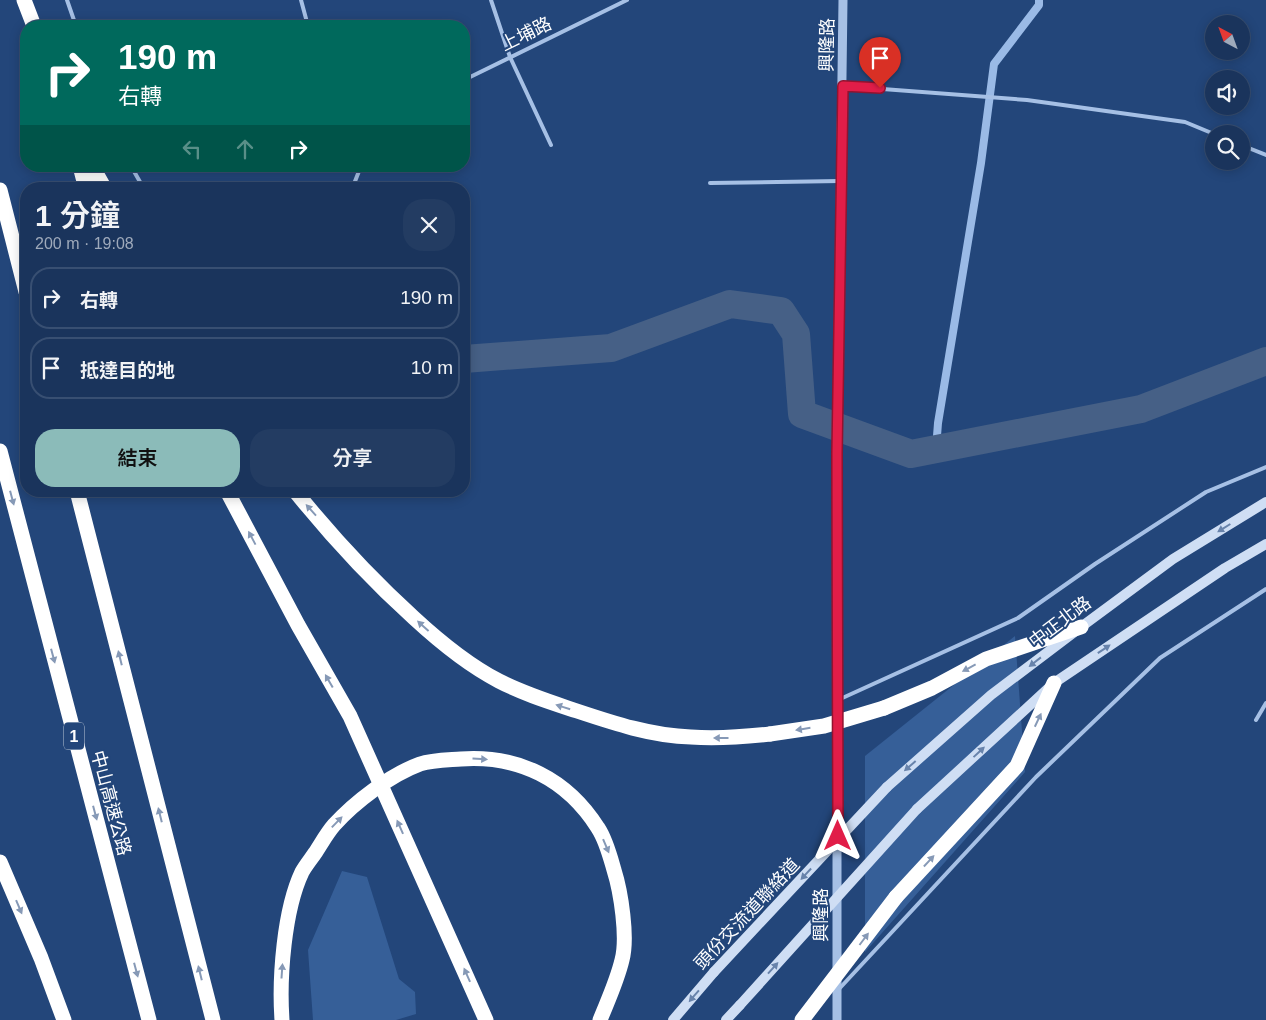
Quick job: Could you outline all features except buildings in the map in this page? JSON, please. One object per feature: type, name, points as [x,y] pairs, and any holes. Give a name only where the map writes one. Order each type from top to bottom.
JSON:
[{"type":"highway","points":[[24,0],[32,20]]},
{"type":"highway","points":[[0,190],[20,268]]},
{"type":"highway","name":"中山高速公路","points":[[0,451],[149,1020]]},
{"type":"highway","points":[[79,497],[212,1020]]},
{"type":"highway","points":[[230,497],[298,625],[350,716],[486,1020]]},
{"type":"highway","points":[[300,497],[354,560],[383,590],[443,644],[499,681],[541,700],[644,731],[689,738],[730,738],[824,726],[884,708],[932,688],[986,659],[1080,627]]},
{"type":"highway","points":[[802,1020],[896,897],[1017,766],[1054,683]]},
{"type":"highway","points":[[282,1020],[280,996],[290,909],[302,872],[333,826],[357,803],[383,783],[420,764],[479,758],[508,762],[537,772],[559,786],[579,804],[599,829],[620,889],[623,924],[623,958],[600,1020]]},
{"type":"highway","points":[[0,862],[42,958],[64,1020]]},
{"type":"main road","name":"中正北路","points":[[887,787],[991,695],[1080,627],[1173,559],[1266,502]]},
{"type":"main road","points":[[726,1020],[917,809],[1054,683],[1225,568],[1266,544]]},
{"type":"main road","name":"頭份交流道聯絡道","points":[[673,1020],[714,972],[887,787]]},
{"type":"street","name":"興隆路","points":[[837,1020],[837,453],[844,0]]},
{"type":"lane","points":[[67,0],[74,20]]},
{"type":"lane","points":[[302,0],[307,20]]},
{"type":"lane","points":[[491,0],[510,57],[551,145]]},
{"type":"lane","name":"上埔路","points":[[470,77],[627,0]]},
{"type":"lane","points":[[843,86],[1007,98],[1185,122],[1205,130]]},
{"type":"lane","points":[[1250,149],[1266,155]]},
{"type":"lane","points":[[710,183],[842,181]]},
{"type":"lane","points":[[838,700],[1018,618],[1095,564],[1206,492],[1266,467]]},
{"type":"lane","points":[[838,991],[1036,777],[1160,658],[1266,590]]},
{"type":"lane","points":[[1256,720],[1266,703]]},
{"type":"shaded area","points":[[1015,636],[1025,772],[865,952],[865,756]]},
{"type":"shaded area","points":[[342,871],[367,877],[399,979],[415,992],[416,1014],[396,1020],[313,1020],[308,950]]},
{"type":"waterway","points":[[936,449],[938,423],[981,163],[994,64],[1039,5],[1039,0]]},
{"type":"waterway","points":[[470,359],[611,348],[730,304],[781,311],[796,334],[802,414],[911,454],[1141,409],[1266,361]]},
{"type":"route","points":[[838,836],[837,453],[843,86],[880,88]]}]
